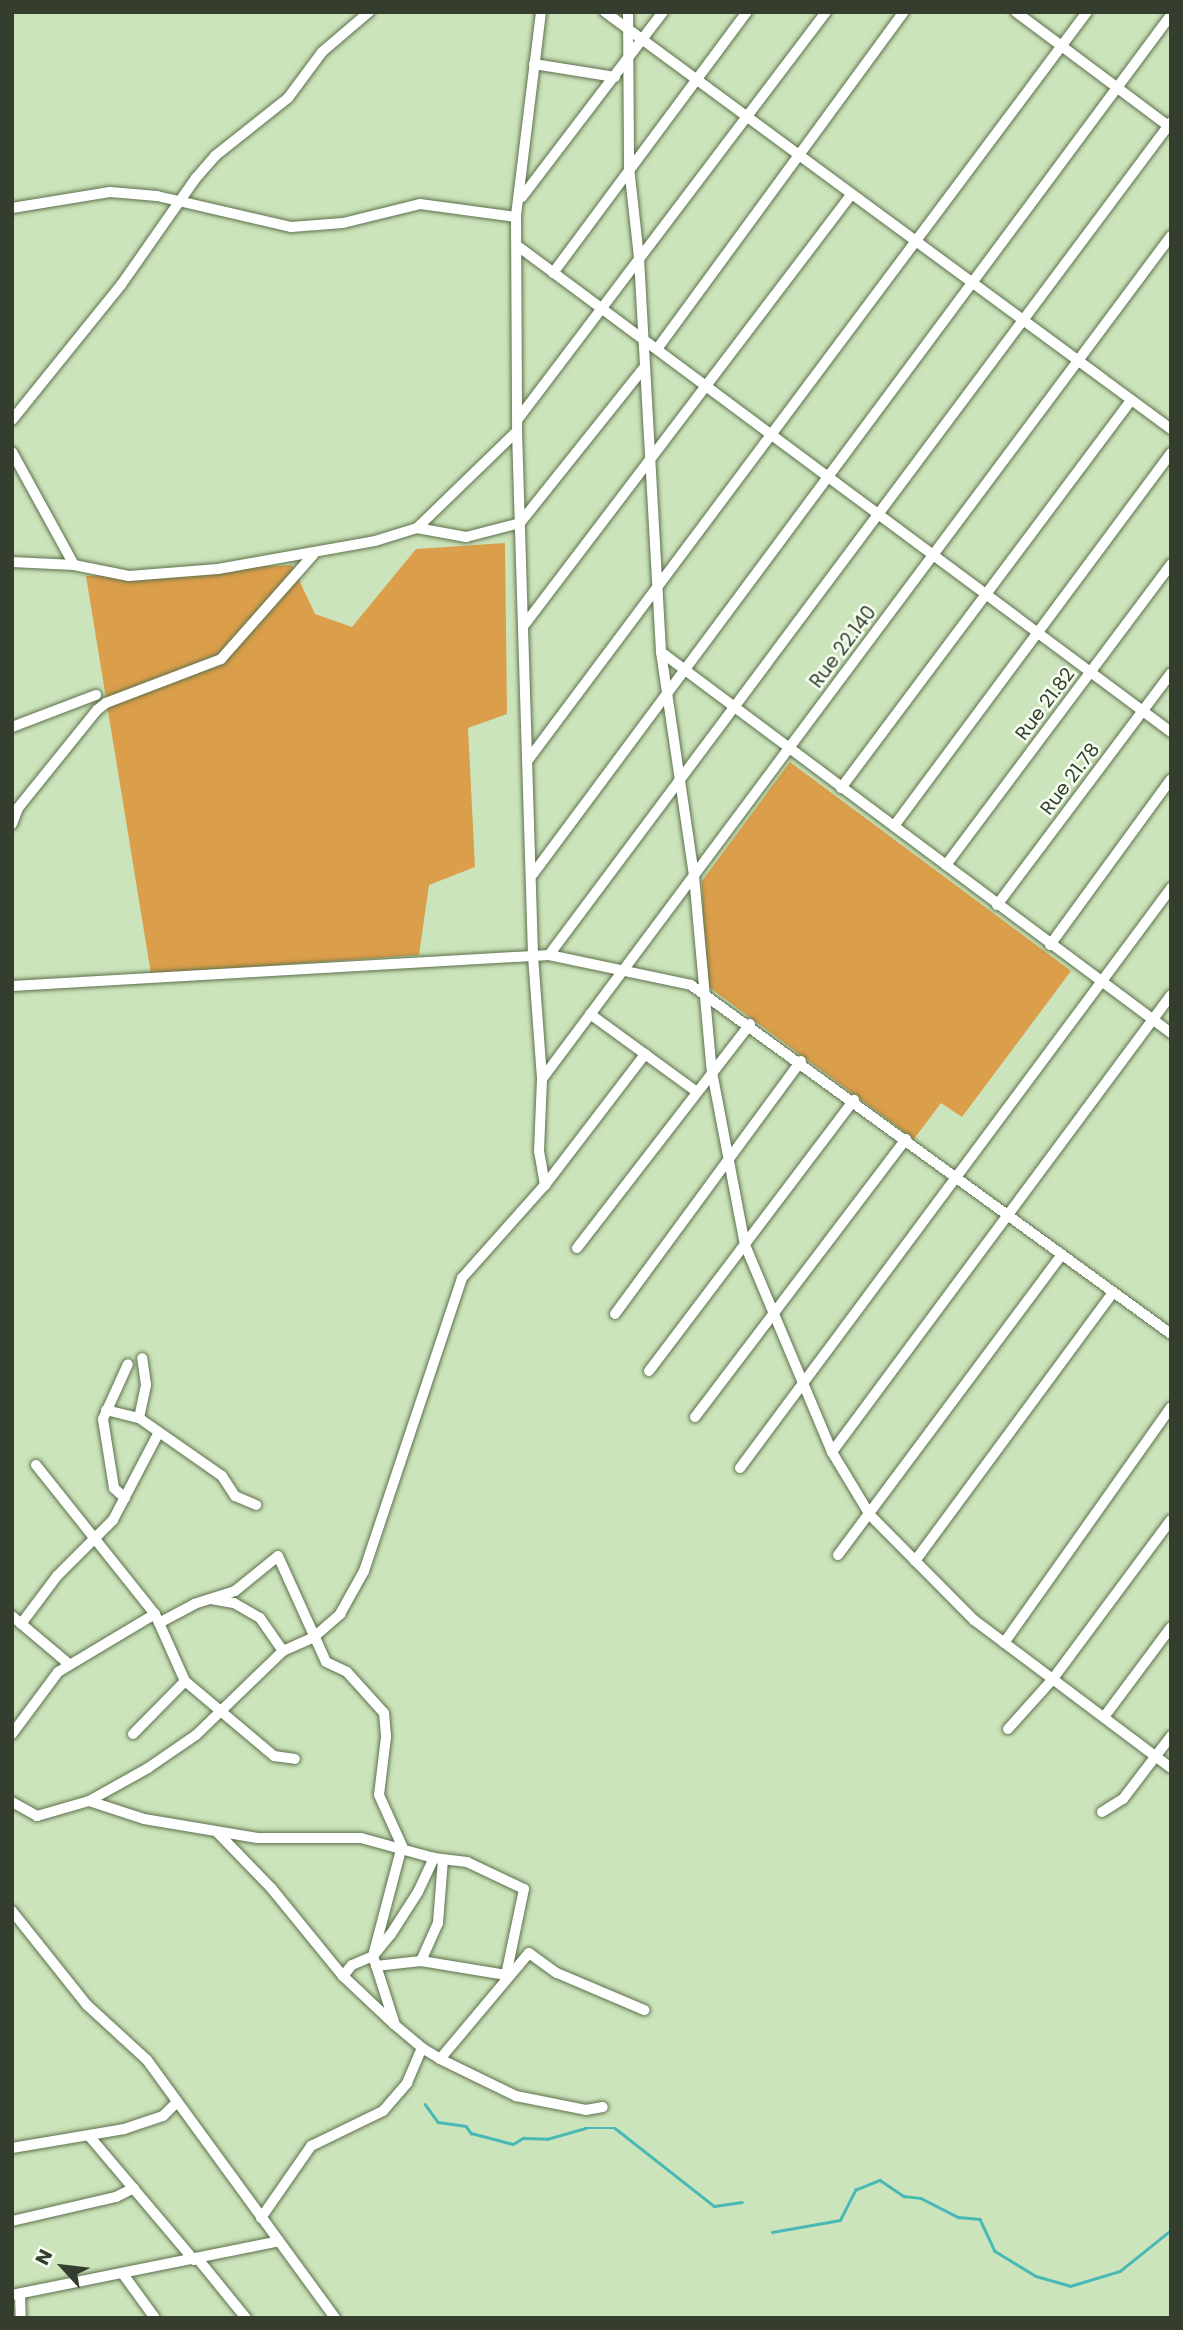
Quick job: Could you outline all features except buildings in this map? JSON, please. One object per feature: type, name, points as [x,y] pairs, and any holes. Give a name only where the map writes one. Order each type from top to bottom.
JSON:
[{"type":"street","points":[[12,420],[215,156],[288,98],[322,52],[369,12]]},
{"type":"street","points":[[541,12],[522,197],[516,217],[519,247],[517,431],[533,874],[533,956],[542,1079],[539,1151],[545,1185]]},
{"type":"street","points":[[605,12],[1171,429]]},
{"type":"street","points":[[628,12],[626,61],[629,167],[639,258],[641,337],[665,696],[694,876],[702,990],[712,1072],[745,1245],[832,1452],[870,1515],[945,1595],[1052,1680],[1171,1768]]},
{"type":"street","points":[[522,197],[663,12]]},
{"type":"street","points":[[553,273],[629,167],[747,12]]},
{"type":"street","points":[[518,419],[826,12]]},
{"type":"street","points":[[657,349],[904,12]]},
{"type":"street","points":[[549,955],[679,787],[734,709],[1170,125],[1016,12]]},
{"type":"street","points":[[528,761],[601,668],[656,588],[1087,12]]},
{"type":"street","points":[[533,874],[1171,15]]},
{"type":"street","points":[[534,64],[615,77]]},
{"type":"street","points":[[12,208],[110,192],[181,201],[292,227],[343,223],[420,204],[516,217]]},
{"type":"street","points":[[525,624],[709,388],[851,195]]},
{"type":"street","name":"Rue 22.140","points":[[542,1079],[788,748],[935,556],[1171,236]]},
{"type":"street","points":[[519,247],[1171,732]]},
{"type":"street","points":[[12,562],[74,565],[129,576],[313,555],[417,528],[466,537],[520,523],[643,369]]},
{"type":"street","points":[[841,788],[1131,401]]},
{"type":"street","points":[[417,528],[517,431]]},
{"type":"street","points":[[12,452],[74,565]]},
{"type":"street","points":[[894,827],[1171,453]]},
{"type":"street","points":[[12,824],[19,808],[97,710],[106,703],[220,659],[237,646],[283,584],[313,555]]},
{"type":"street","name":"Rue 21.82","points":[[946,865],[1171,564]]},
{"type":"street","points":[[661,652],[1100,983],[1171,1033]]},
{"type":"street","name":"Rue 21.78","points":[[997,905],[1171,673]]},
{"type":"street","points":[[12,727],[96,695]]},
{"type":"street","points":[[1050,945],[1171,779]]},
{"type":"street","points":[[740,1468],[804,1386],[1171,888]]},
{"type":"street","points":[[12,986],[549,955],[624,969],[702,990],[1171,1334]]},
{"type":"street","points":[[832,1452],[1171,995]]},
{"type":"street","points":[[590,1014],[697,1092]]},
{"type":"street","points":[[578,1248],[750,1024]]},
{"type":"street","points":[[12,1802],[37,1816],[89,1801],[156,1762],[221,1710],[283,1651],[314,1637],[340,1614],[364,1571],[462,1278],[545,1185],[645,1054]]},
{"type":"street","points":[[615,1314],[801,1061]]},
{"type":"street","points":[[649,1371],[854,1100]]},
{"type":"street","points":[[695,1417],[906,1139]]},
{"type":"street","points":[[838,1555],[1062,1254]]},
{"type":"street","points":[[915,1561],[1114,1292]]},
{"type":"street","points":[[139,1418],[146,1385],[142,1358]]},
{"type":"street","points":[[125,1498],[114,1488],[103,1421],[128,1364]]},
{"type":"street","points":[[1004,1643],[1171,1407]]},
{"type":"street","points":[[106,1410],[139,1418],[222,1476],[235,1496],[256,1505]]},
{"type":"street","points":[[69,1664],[17,1620],[113,1520],[159,1432]]},
{"type":"street","points":[[36,1465],[96,1536],[157,1618],[186,1681],[274,1756],[295,1759]]},
{"type":"street","points":[[1008,1729],[1052,1680],[1171,1520]]},
{"type":"street","points":[[12,1734],[46,1683],[69,1664],[157,1618],[234,1591],[278,1556],[326,1662],[347,1672],[384,1713],[386,1737],[379,1795],[402,1846],[374,1961],[396,2025]]},
{"type":"street","points":[[207,1599],[234,1603],[260,1618],[283,1651]]},
{"type":"street","points":[[1104,1717],[1171,1627]]},
{"type":"street","points":[[133,1734],[186,1681]]},
{"type":"street","points":[[1102,1812],[1123,1799],[1171,1736]]},
{"type":"street","points":[[89,1801],[144,1819],[217,1832],[257,1838],[361,1838],[402,1846],[439,1859],[467,1862],[524,1889],[506,1975]]},
{"type":"street","points":[[217,1832],[272,1889],[343,1976],[422,2048],[516,2096],[586,2110],[603,2107]]},
{"type":"street","points":[[374,1961],[439,1859]]},
{"type":"street","points":[[421,1961],[438,1923],[439,1859]]},
{"type":"street","points":[[12,1911],[87,2005],[146,2060],[175,2104],[335,2318]]},
{"type":"street","points":[[440,2059],[484,2009],[506,1975],[529,1953],[557,1973],[644,2010]]},
{"type":"street","points":[[343,1976],[352,1965],[374,1961],[421,1961],[506,1975]]},
{"type":"street","points":[[261,2218],[311,2146],[383,2111],[407,2083],[422,2048]]},
{"type":"street","points":[[12,2148],[90,2137],[153,2120],[175,2104]]},
{"type":"street","points":[[90,2137],[246,2318]]},
{"type":"street","points":[[12,2221],[116,2197],[134,2188]]},
{"type":"street","points":[[21,2318],[16,2295],[279,2242]]},
{"type":"street","points":[[123,2274],[155,2318]]},
{"type":"shaded area","points":[[505,543],[507,714],[468,728],[475,867],[429,885],[419,955],[151,974],[86,576],[292,565],[315,614],[352,627],[416,549]]},
{"type":"shaded area","points":[[790,762],[1071,971],[962,1117],[941,1103],[914,1139],[705,984],[702,881]]},
{"type":"waterway","points":[[425,2104],[438,2122],[466,2126],[471,2133],[513,2144],[523,2138],[547,2139],[585,2128],[615,2128],[714,2206],[742,2202]]},
{"type":"waterway","points":[[772,2232],[840,2220],[855,2190],[880,2180],[904,2196],[921,2198],[958,2217],[980,2219],[995,2251],[1036,2276],[1070,2286],[1120,2271],[1171,2230]]}]
